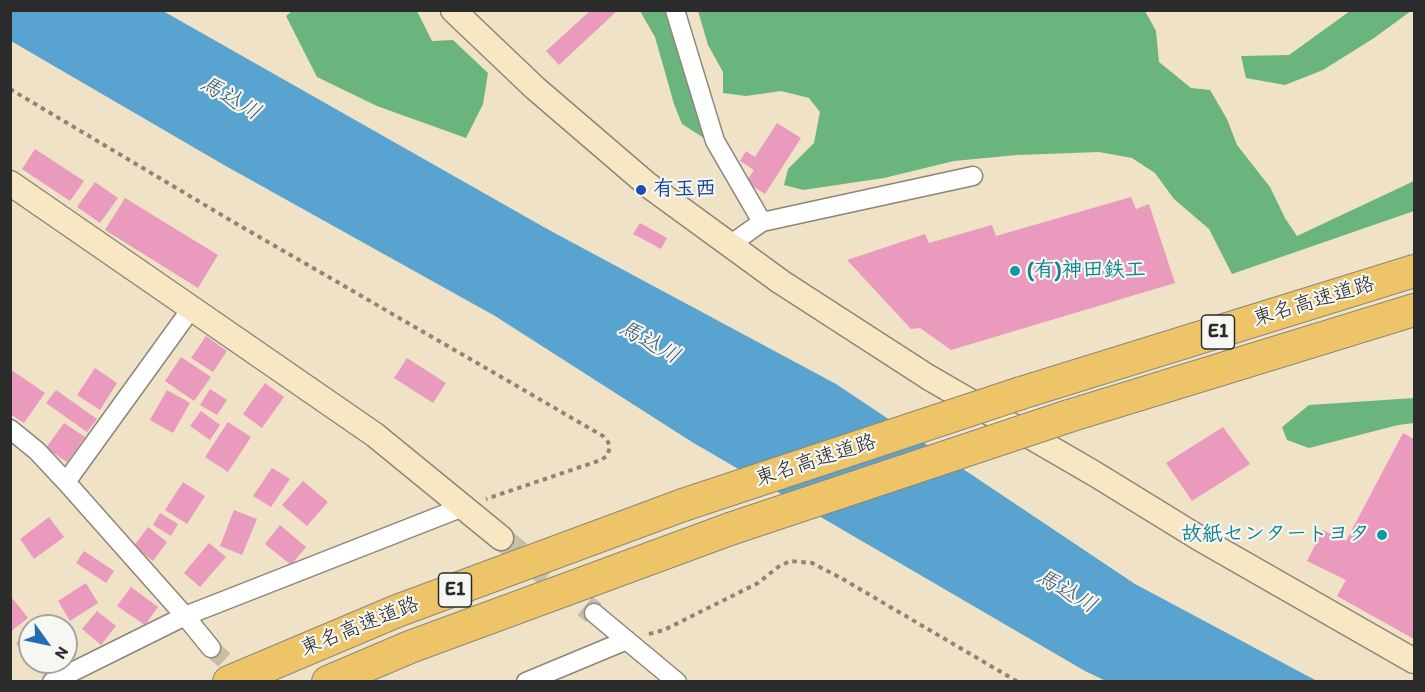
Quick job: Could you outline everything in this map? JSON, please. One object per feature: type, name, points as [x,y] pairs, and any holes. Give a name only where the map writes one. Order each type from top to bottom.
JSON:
[{"type":"highway","name":"東名高速道路","points":[[229,681],[397,611],[682,505],[1021,393],[1414,271]]},
{"type":"highway","name":"東名高速道路","points":[[328,681],[410,647],[730,529],[1069,416],[1414,310]]},
{"type":"street","points":[[453,10],[535,88],[648,185],[781,282],[928,377],[1414,662]]},
{"type":"street","points":[[675,10],[715,141],[762,222]]},
{"type":"street","points":[[731,244],[762,222],[973,176]]},
{"type":"street","points":[[10,183],[375,435],[501,538]]},
{"type":"street","points":[[66,482],[192,309]]},
{"type":"street","points":[[10,429],[37,451],[66,482],[211,648]]},
{"type":"street","points":[[52,681],[185,616],[463,507]]},
{"type":"street","points":[[594,613],[677,681]]},
{"type":"street","points":[[534,679],[627,640]]},
{"type":"path","points":[[10,89],[225,217],[593,430],[608,442],[610,447],[607,456],[601,460],[463,507]]},
{"type":"path","points":[[627,640],[664,630],[758,583],[778,567],[790,561],[812,564],[841,578],[1018,681]]},
{"type":"green space","points":[[293,10],[417,11],[432,41],[453,40],[488,73],[483,104],[466,138],[377,106],[317,77],[286,16]]},
{"type":"green space","points":[[640,11],[665,11],[707,140],[682,124],[655,37]]},
{"type":"green space","points":[[698,11],[1145,11],[1156,31],[1159,62],[1191,88],[1210,90],[1227,119],[1237,145],[1270,187],[1285,218],[1297,236],[1414,181],[1414,211],[1232,274],[1209,229],[1174,199],[1155,173],[1132,158],[1099,152],[1017,155],[954,161],[884,178],[803,190],[784,185],[788,169],[814,143],[820,112],[809,98],[781,91],[746,96],[723,93],[723,72],[708,45]]},
{"type":"green space","points":[[1350,11],[1411,11],[1374,38],[1323,70],[1285,85],[1246,78],[1241,56],[1289,55]]},
{"type":"green space","points":[[1414,398],[1414,423],[1309,448],[1287,440],[1282,427],[1309,405]]},
{"type":"water","name":"馬込川","points":[[11,11],[163,11],[549,230],[836,384],[1135,584],[1317,681],[1106,681],[1085,671],[692,442],[495,316],[224,165],[11,41]]},
{"type":"building","points":[[591,10],[618,10],[559,65],[546,51]]},
{"type":"building","points":[[777,123],[801,138],[765,194],[746,182],[754,170],[740,161],[746,151],[755,157]]},
{"type":"building","points":[[35,149],[84,181],[70,201],[22,169]]},
{"type":"building","points":[[95,182],[118,198],[100,223],[77,207]]},
{"type":"building","name":"(有)神田鉄工","points":[[1131,197],[1136,209],[1149,204],[1175,283],[951,350],[920,328],[911,329],[847,260],[925,234],[929,243],[992,225],[996,236]]},
{"type":"building","points":[[125,198],[218,255],[198,288],[105,230]]},
{"type":"building","points":[[640,223],[667,238],[661,249],[633,234]]},
{"type":"building","points":[[206,336],[227,351],[213,372],[191,358]]},
{"type":"building","points":[[181,357],[211,377],[194,401],[165,381]]},
{"type":"building","points":[[407,358],[446,383],[433,403],[394,378]]},
{"type":"building","points":[[95,368],[117,383],[100,410],[77,395]]},
{"type":"building","points":[[10,369],[45,393],[24,423],[10,414]]},
{"type":"building","points":[[265,383],[284,397],[262,428],[243,414]]},
{"type":"building","points":[[210,389],[227,400],[217,415],[200,405]]},
{"type":"building","points":[[56,390],[97,419],[87,432],[46,403]]},
{"type":"building","points":[[167,390],[190,403],[173,433],[150,420]]},
{"type":"building","points":[[201,411],[220,425],[210,440],[190,426]]},
{"type":"building","points":[[228,422],[251,437],[228,472],[205,457]]},
{"type":"building","points":[[64,423],[85,437],[67,462],[46,448]]},
{"type":"building","points":[[1223,427],[1250,464],[1192,501],[1166,463]]},
{"type":"building","name":"故紙センタートヨタ","points":[[1403,433],[1414,439],[1414,639],[1337,596],[1346,580],[1307,561],[1323,530],[1346,541]]},
{"type":"building","points":[[272,468],[290,479],[271,507],[253,496]]},
{"type":"building","points":[[303,481],[328,502],[307,526],[282,505]]},
{"type":"building","points":[[183,482],[205,496],[187,524],[165,510]]},
{"type":"building","points":[[234,510],[257,519],[242,555],[220,546]]},
{"type":"building","points":[[160,513],[178,524],[171,536],[153,525]]},
{"type":"building","points":[[49,517],[64,537],[34,559],[20,539]]},
{"type":"building","points":[[280,525],[306,547],[291,565],[265,544]]},
{"type":"building","points":[[148,527],[167,542],[153,561],[134,546]]},
{"type":"building","points":[[209,543],[226,557],[200,587],[184,573]]},
{"type":"building","points":[[84,551],[114,571],[106,583],[76,563]]},
{"type":"building","points":[[86,583],[98,603],[78,616],[78,614],[66,614],[58,601]]},
{"type":"building","points":[[131,587],[158,607],[145,625],[117,606]]},
{"type":"building","points":[[13,599],[25,614],[18,614],[18,626],[10,632],[10,600]]},
{"type":"building","points":[[97,611],[116,626],[101,645],[82,629]]},
{"type":"tunnel","points":[[501,538],[594,613]]},
{"type":"tunnel","points":[[211,648],[248,681]]},
{"type":"place","name":"有玉西","points":[[641,190]]},
{"type":"place","name":"(有)神田鉄工","points":[[1015,271]]},
{"type":"place","name":"故紙センタートヨタ","points":[[1382,535]]}]
